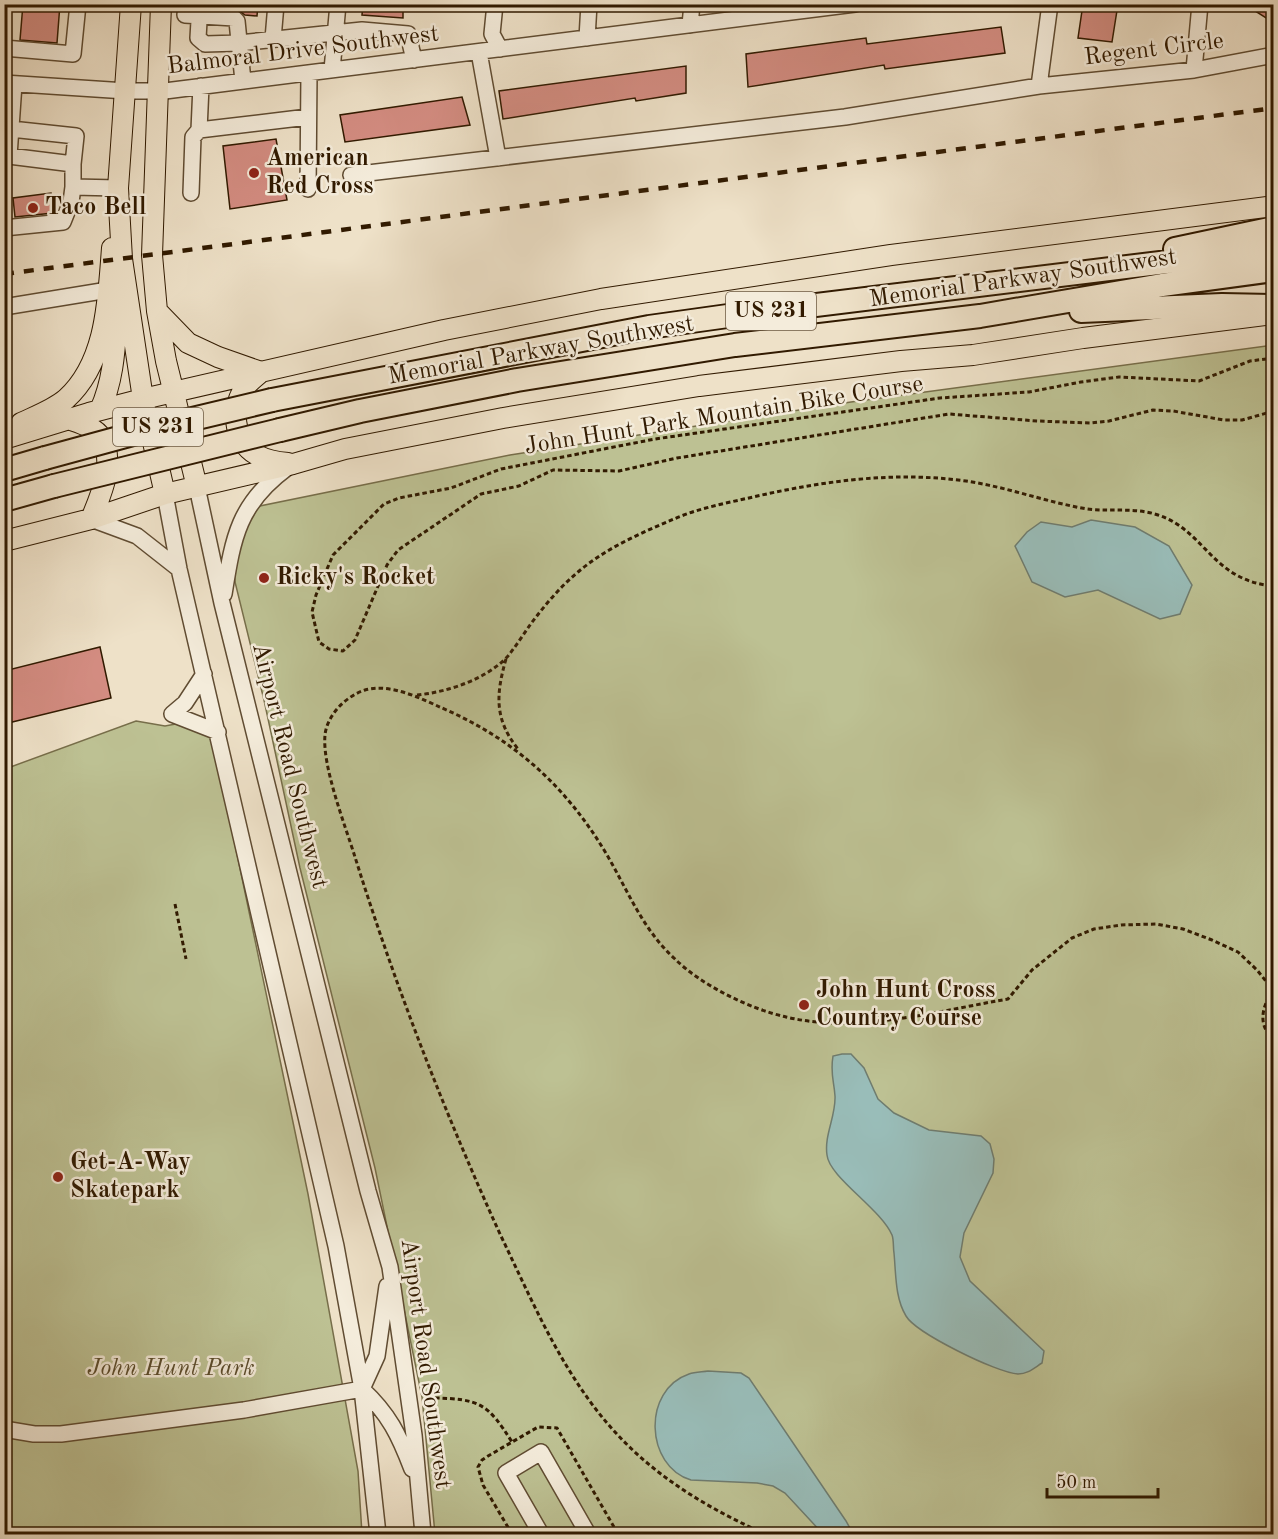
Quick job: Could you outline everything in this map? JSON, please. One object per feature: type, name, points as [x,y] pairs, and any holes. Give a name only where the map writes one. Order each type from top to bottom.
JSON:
[{"type":"highway","points":[[1034,279],[1274,228]]},
{"type":"highway","name":"Memorial Parkway Southwest","points":[[4,470],[159,427],[272,400],[649,327],[1274,249]]},
{"type":"highway","name":"Memorial Parkway Southwest","points":[[4,500],[360,411],[529,378],[735,345],[980,316],[1162,285],[1274,270]]},
{"type":"highway","points":[[980,316],[1222,305],[1274,306]]},
{"type":"main road","points":[[4,430],[64,401],[77,388],[94,359],[105,320],[126,92],[131,4]]},
{"type":"main road","name":"Airport Road Southwest","points":[[160,4],[152,255],[157,311],[173,393],[197,487]]},
{"type":"main road","points":[[118,188],[122,259],[143,399],[165,494]]},
{"type":"main road","points":[[4,439],[143,399],[444,330],[662,288],[891,255],[1274,206]]},
{"type":"main road","points":[[100,410],[109,391],[111,378],[122,259]]},
{"type":"main road","points":[[157,311],[188,343],[218,357],[261,372]]},
{"type":"main road","points":[[4,541],[91,519],[165,494],[293,464],[345,449],[491,420],[699,386],[973,355],[1083,338],[1274,314]]},
{"type":"main road","points":[[261,372],[247,385],[238,401],[235,414],[238,430],[245,446],[256,454],[272,461],[293,464]]},
{"type":"main road","points":[[68,419],[88,427],[101,436],[108,457],[102,493],[91,519]]},
{"type":"street","points":[[4,48],[73,54],[78,4]]},
{"type":"street","points":[[186,4],[185,15],[200,10],[234,18],[237,21],[243,81]]},
{"type":"street","points":[[273,39],[276,4]]},
{"type":"street","points":[[332,70],[338,4]]},
{"type":"street","points":[[495,4],[492,34],[500,50]]},
{"type":"street","points":[[587,38],[589,4]]},
{"type":"street","points":[[690,25],[692,4]]},
{"type":"street","name":"Balmoral Drive Southwest","points":[[9,84],[126,92],[158,91],[855,4]]},
{"type":"street","points":[[1039,86],[1050,4]]},
{"type":"street","points":[[1194,70],[1200,4]]},
{"type":"street","points":[[200,10],[198,38],[205,44],[238,43],[362,30],[408,34],[414,60]]},
{"type":"street","points":[[479,52],[498,158]]},
{"type":"street","name":"Regent Circle","points":[[351,175],[845,117],[1039,86],[1194,70],[1274,56]]},
{"type":"street","points":[[308,189],[309,73]]},
{"type":"street","points":[[9,84],[11,129],[7,158],[73,164]]},
{"type":"street","points":[[191,194],[193,137],[199,130],[201,86]]},
{"type":"street","points":[[199,130],[308,117]]},
{"type":"street","points":[[4,228],[63,222],[71,202],[73,187],[76,136],[11,129]]},
{"type":"street","points":[[73,187],[118,188]]},
{"type":"street","points":[[4,306],[108,290]]},
{"type":"street","points":[[222,603],[235,533],[248,507],[269,481],[293,464]]},
{"type":"street","name":"Airport Road Southwest","points":[[197,487],[222,603],[368,1191],[390,1267],[414,1435],[423,1534]]},
{"type":"street","points":[[165,494],[179,569],[336,1246],[362,1389],[378,1534]]},
{"type":"street","points":[[91,519],[137,536],[179,569]]},
{"type":"street","points":[[204,674],[185,703],[171,714],[218,732]]},
{"type":"street","points":[[362,1389],[377,1356],[390,1267]]},
{"type":"street","points":[[4,1429],[34,1434],[61,1434],[244,1410],[362,1389]]},
{"type":"street","points":[[362,1389],[375,1401],[400,1437],[419,1489]]},
{"type":"street","points":[[541,1534],[506,1473],[541,1452],[588,1534]]},
{"type":"path","name":"John Hunt Park Mountain Bike Course","points":[[1274,358],[1250,361],[1199,381],[1119,377],[1029,392],[940,398],[655,439],[501,469],[451,488],[399,498],[384,504],[333,555],[316,595],[312,612],[313,624],[319,642],[329,649],[343,651],[355,640],[387,565],[398,550],[481,494],[519,486],[553,470],[619,471],[689,456],[950,414],[1090,423],[1153,410],[1224,420],[1242,420],[1274,411]]},
{"type":"path","points":[[416,696],[450,688],[490,670],[507,657],[564,585],[580,570],[628,540],[678,517],[709,507],[801,487],[868,477],[959,480],[1089,509],[1140,511],[1158,515],[1177,523],[1218,564],[1236,576],[1274,586]]},
{"type":"path","points":[[507,657],[498,696],[500,717],[508,736],[520,753]]},
{"type":"path","points":[[765,1534],[705,1506],[671,1482],[612,1428],[590,1401],[564,1362],[527,1290],[475,1177],[422,1049],[376,924],[337,800],[325,737],[328,724],[346,700],[371,688],[416,696],[482,726],[520,753],[565,796],[592,831],[610,859],[636,910],[677,962],[698,978],[735,998],[786,1017],[841,1023],[871,1021],[1008,999],[1032,970],[1072,938],[1094,929],[1120,925],[1165,925],[1184,929],[1238,952],[1257,970],[1273,990],[1264,1004],[1262,1019],[1268,1035],[1274,1039]]},
{"type":"path","points":[[175,904],[186,959]]},
{"type":"path","points":[[435,1398],[459,1399],[489,1409],[512,1442]]},
{"type":"green space","name":"John Hunt Cross Country Course","points":[[1273,345],[1273,1534],[435,1534],[422,1397],[375,1168],[300,868],[264,700],[235,582],[236,551],[255,507],[510,455],[851,402]]},
{"type":"green space","name":"John Hunt Park","points":[[136,721],[165,726],[181,723],[197,726],[210,737],[223,787],[308,1194],[358,1471],[362,1534],[5,1534],[5,769]]},
{"type":"water","points":[[1091,520],[1135,527],[1169,546],[1192,585],[1180,614],[1160,619],[1098,590],[1065,597],[1032,582],[1015,546],[1027,532],[1041,522],[1072,527]]},
{"type":"water","points":[[851,1054],[864,1068],[878,1099],[894,1113],[929,1130],[981,1136],[990,1144],[994,1159],[993,1173],[964,1233],[960,1257],[970,1281],[1044,1351],[1042,1363],[1031,1370],[1018,1374],[976,1360],[940,1342],[906,1316],[898,1294],[892,1235],[877,1215],[836,1173],[827,1155],[827,1140],[835,1103],[832,1062],[833,1056]]},
{"type":"water","points":[[708,1371],[741,1373],[749,1378],[846,1521],[851,1530],[849,1534],[823,1534],[785,1493],[773,1486],[757,1483],[691,1480],[676,1472],[665,1460],[658,1445],[655,1428],[657,1411],[663,1395],[674,1383],[689,1374]]},
{"type":"building","points":[[23,4],[60,4],[57,43],[20,40]]},
{"type":"building","points":[[221,4],[258,4],[257,16],[245,15],[235,8],[221,7]]},
{"type":"building","points":[[363,4],[403,4],[403,18],[362,15]]},
{"type":"building","points":[[1083,4],[1118,4],[1112,42],[1078,38]]},
{"type":"building","points":[[1244,4],[1274,4],[1274,23]]},
{"type":"building","points":[[1001,27],[1005,53],[885,69],[884,65],[748,87],[746,54],[866,38],[867,44]]},
{"type":"building","points":[[686,66],[686,93],[636,101],[635,98],[503,119],[499,91]]},
{"type":"building","points":[[462,97],[470,125],[345,142],[340,115]]},
{"type":"building","name":"American Red Cross","points":[[276,139],[287,200],[230,209],[223,146]]},
{"type":"building","name":"Taco Bell","points":[[51,193],[53,213],[15,217],[13,198]]},
{"type":"building","points":[[100,647],[111,698],[4,724],[4,671]]},
{"type":"railway","points":[[4,274],[1274,108]]},
{"type":"place","name":"American Red Cross","points":[[254,173]]},
{"type":"place","name":"Taco Bell","points":[[33,208]]},
{"type":"place","name":"Ricky's Rocket","points":[[264,578]]},
{"type":"place","name":"John Hunt Cross Country Course","points":[[804,1005]]},
{"type":"place","name":"Get-A-Way Skatepark","points":[[58,1177]]}]
